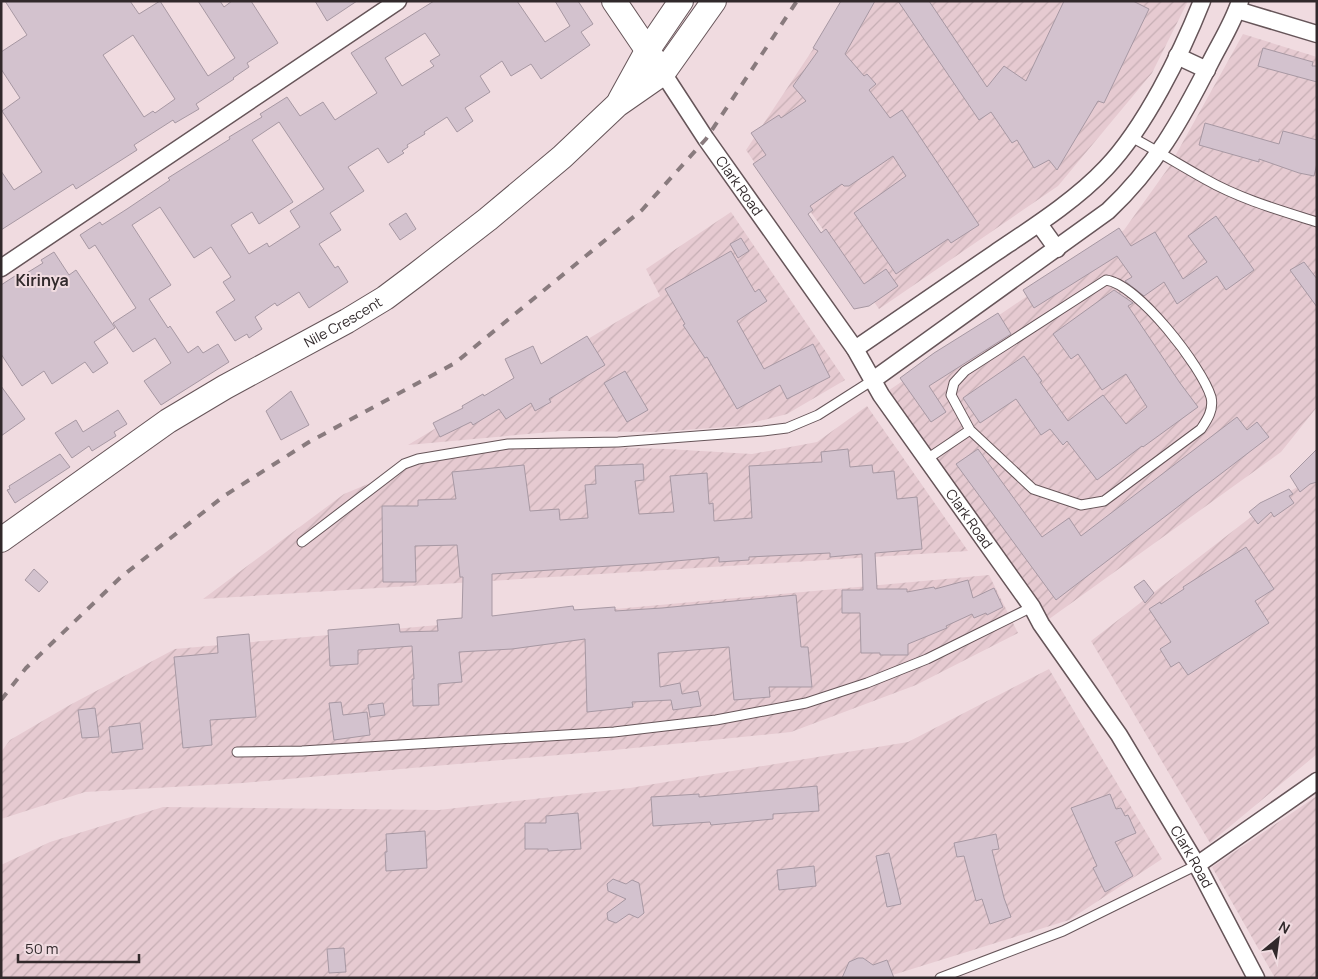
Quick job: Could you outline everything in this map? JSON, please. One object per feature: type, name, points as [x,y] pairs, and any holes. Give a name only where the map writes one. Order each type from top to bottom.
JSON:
[{"type":"street","points":[[1,268],[398,1]]},
{"type":"street","points":[[614,1],[663,73]]},
{"type":"street","points":[[617,106],[647,51],[681,1]]},
{"type":"street","name":"Nile Crescent","points":[[1,540],[168,421],[385,298],[488,219],[562,158],[617,106],[663,73],[714,1]]},
{"type":"street","points":[[855,349],[1039,224],[1107,168],[1131,137],[1148,109],[1177,56],[1202,1]]},
{"type":"street","points":[[873,380],[1057,249],[1108,211],[1130,191],[1160,152],[1190,103],[1239,6],[1317,34]]},
{"type":"street","points":[[1177,56],[1206,70]]},
{"type":"street","name":"Clark Road","points":[[663,73],[706,139],[855,349],[881,395],[1032,607],[1041,624],[1119,735],[1197,865],[1256,978]]},
{"type":"street","points":[[1039,224],[1057,249]]},
{"type":"street","points":[[1197,865],[1317,781]]},
{"type":"lane","points":[[1131,137],[1160,152],[1205,180],[1249,200],[1317,222]]},
{"type":"lane","points":[[1106,280],[1115,281],[1146,305],[1192,359],[1211,398],[1210,415],[1201,429],[1104,501],[1081,505],[1033,489],[970,430],[951,395],[954,383],[965,371],[1106,280]]},
{"type":"lane","points":[[302,542],[404,464],[418,459],[508,444],[618,442],[763,432],[787,428],[818,415],[873,380]]},
{"type":"lane","points":[[927,459],[970,430]]},
{"type":"lane","points":[[237,752],[312,750],[614,732],[716,720],[806,703],[867,683],[927,659],[1032,607]]},
{"type":"lane","points":[[940,978],[1063,931],[1197,865]]},
{"type":"shaded area","points":[[845,1],[1188,1],[1152,73],[1058,186],[879,309],[779,167],[765,178],[746,150]]},
{"type":"shaded area","points":[[1243,34],[1317,57],[1317,407],[1281,452],[1045,622],[885,393],[1124,230],[1169,167]]},
{"type":"shaded area","points":[[731,212],[845,380],[787,414],[740,426],[656,432],[561,431],[408,445],[660,296],[646,269]]},
{"type":"shaded area","points":[[867,406],[968,551],[203,599],[344,494],[435,456],[508,444],[667,449],[752,454],[817,442]]},
{"type":"shaded area","points":[[1317,476],[1317,754],[1210,843],[1091,641],[1269,503]]},
{"type":"shaded area","points":[[989,575],[1018,633],[916,685],[791,732],[604,751],[243,783],[85,792],[1,819],[1,752],[10,740],[68,706],[175,649]]},
{"type":"shaded area","points":[[1049,669],[1162,859],[1069,920],[883,978],[1,978],[1,865],[50,842],[163,807],[439,810],[630,788],[908,742]]},
{"type":"shaded area","points":[[1317,796],[1317,978],[1275,978],[1212,867]]},
{"type":"building","points":[[5,1],[130,1],[139,14],[160,1],[208,76],[235,58],[198,1],[220,1],[224,7],[232,1],[251,1],[278,43],[247,63],[249,67],[234,79],[196,104],[199,109],[175,123],[173,120],[134,145],[137,150],[76,189],[73,184],[1,230],[1,171],[14,190],[42,172],[2,111],[20,98],[1,69],[1,52],[27,35]],"holes":[[[133,35],[175,99],[155,113],[153,111],[144,117],[103,55]]]},
{"type":"building","points":[[315,1],[357,1],[327,21]]},
{"type":"building","points":[[434,1],[517,1],[545,42],[570,26],[555,1],[578,1],[593,24],[581,32],[590,45],[541,79],[531,64],[511,76],[502,61],[480,76],[490,92],[465,108],[473,121],[457,132],[447,117],[407,145],[408,147],[402,151],[404,153],[388,163],[378,148],[348,167],[364,191],[330,213],[341,230],[319,244],[335,268],[338,266],[348,282],[309,308],[299,292],[277,306],[275,303],[255,317],[262,329],[249,338],[247,334],[235,341],[216,312],[235,300],[223,282],[231,277],[211,247],[194,258],[160,207],[132,225],[171,285],[149,299],[168,328],[170,326],[188,353],[198,346],[203,353],[218,344],[229,362],[161,405],[144,381],[171,363],[155,338],[133,352],[113,323],[136,308],[95,245],[89,249],[80,235],[100,222],[102,225],[127,209],[170,180],[168,178],[262,117],[260,114],[287,97],[300,116],[323,102],[335,120],[377,93],[351,53]],"holes":[[[425,33],[440,55],[430,61],[434,66],[402,86],[385,58]],[[279,122],[324,189],[290,211],[300,227],[269,247],[267,243],[249,254],[231,225],[252,212],[259,224],[293,202],[252,140]]]},
{"type":"building","points":[[841,1],[875,1],[845,54],[864,76],[867,74],[876,84],[869,90],[890,118],[902,110],[979,225],[951,243],[948,239],[896,274],[854,213],[906,176],[893,156],[849,186],[842,184],[810,206],[813,210],[808,214],[821,233],[826,229],[864,284],[886,269],[898,286],[869,306],[854,309],[753,164],[766,155],[751,133],[779,115],[781,118],[806,101],[793,86],[818,51],[813,48]]},
{"type":"building","points":[[898,1],[929,1],[987,87],[1004,66],[1026,81],[1064,1],[1133,1],[1149,9],[1104,103],[1098,101],[1057,170],[1049,160],[1034,168],[1017,140],[1012,143],[991,112],[979,120]]},
{"type":"building","points":[[1263,48],[1313,62],[1312,66],[1317,66],[1317,82],[1258,66]]},
{"type":"building","points":[[1205,123],[1279,144],[1283,131],[1317,140],[1317,163],[1314,176],[1299,173],[1259,159],[1259,162],[1199,145]]},
{"type":"building","points":[[406,213],[416,229],[400,240],[389,224]]},
{"type":"building","points":[[1216,216],[1254,270],[1226,290],[1217,276],[1177,304],[1164,282],[1144,296],[1125,281],[1132,277],[1117,256],[1034,308],[1023,290],[1119,228],[1131,246],[1155,232],[1183,279],[1207,262],[1188,236]]},
{"type":"building","points":[[741,238],[749,251],[738,258],[730,244]]},
{"type":"building","points":[[731,251],[755,292],[759,289],[767,301],[737,321],[764,369],[813,344],[830,377],[787,399],[780,385],[737,409],[707,357],[705,358],[683,325],[685,324],[665,289]]},
{"type":"building","points":[[54,252],[69,275],[76,270],[115,328],[94,342],[108,363],[93,373],[85,362],[52,384],[44,371],[22,386],[1,354],[1,285],[15,276],[17,279],[43,263],[41,260]]},
{"type":"building","points":[[1304,262],[1317,279],[1317,307],[1290,270]]},
{"type":"building","points":[[1114,290],[1133,303],[1128,306],[1198,407],[1097,480],[1067,441],[1063,445],[1050,429],[1041,435],[1016,399],[980,423],[963,398],[1024,356],[1068,421],[1103,395],[1126,424],[1147,407],[1126,374],[1102,390],[1078,354],[1071,359],[1053,334]]},
{"type":"building","points":[[998,313],[1011,334],[929,386],[946,412],[931,422],[900,378],[934,353]]},
{"type":"building","points":[[587,336],[605,365],[549,399],[551,402],[535,411],[531,403],[506,419],[499,409],[473,425],[471,422],[440,437],[433,423],[514,378],[505,359],[533,346],[541,364]]},
{"type":"building","points":[[625,371],[648,410],[627,422],[604,383]]},
{"type":"building","points":[[1,386],[25,419],[1,436]]},
{"type":"building","points":[[291,391],[309,425],[281,440],[266,411]]},
{"type":"building","points":[[118,410],[127,424],[114,432],[116,436],[92,451],[89,446],[72,458],[55,433],[76,420],[83,432]]},
{"type":"building","points":[[1237,417],[1247,430],[1257,422],[1269,437],[1056,600],[956,464],[978,449],[1042,537],[1069,518],[1081,536]]},
{"type":"building","points":[[848,449],[850,467],[872,465],[873,473],[894,471],[897,499],[917,497],[922,549],[875,553],[877,589],[907,589],[907,592],[934,587],[935,589],[968,580],[973,598],[994,588],[1003,607],[987,615],[986,613],[974,618],[972,614],[946,626],[947,628],[908,644],[908,655],[880,655],[880,653],[861,653],[860,613],[842,613],[842,590],[863,590],[862,554],[830,557],[830,553],[749,557],[749,560],[719,562],[719,557],[492,574],[492,616],[573,606],[574,610],[615,607],[615,611],[796,595],[801,647],[808,647],[812,687],[769,687],[770,697],[734,700],[729,647],[658,653],[660,687],[680,683],[682,694],[698,691],[701,706],[673,710],[671,700],[632,702],[633,707],[587,712],[585,639],[512,649],[459,652],[462,682],[438,684],[439,705],[413,706],[412,646],[358,650],[358,664],[330,666],[328,630],[399,624],[400,632],[438,631],[437,620],[462,618],[463,577],[460,577],[457,545],[415,546],[416,582],[383,582],[382,506],[418,506],[418,500],[456,499],[452,472],[524,465],[530,511],[559,509],[560,520],[588,518],[585,485],[596,484],[595,466],[643,464],[644,480],[635,481],[639,514],[674,512],[670,476],[707,473],[709,504],[713,503],[714,521],[752,518],[749,466],[822,462],[821,452]]},
{"type":"building","points":[[1317,449],[1317,482],[1310,484],[1300,492],[1290,476]]},
{"type":"building","points":[[60,454],[70,467],[15,503],[7,490],[10,489],[9,486]]},
{"type":"building","points":[[1289,489],[1293,494],[1289,496],[1294,503],[1274,517],[1271,512],[1258,524],[1249,512],[1260,503]]},
{"type":"building","points":[[1246,547],[1274,589],[1255,601],[1269,623],[1188,675],[1179,662],[1171,667],[1160,649],[1171,642],[1149,609],[1160,602],[1161,604],[1184,589],[1183,587]]},
{"type":"building","points":[[34,569],[48,582],[39,592],[25,580]]},
{"type":"building","points":[[1144,580],[1154,593],[1145,603],[1134,587]]},
{"type":"building","points":[[249,634],[256,717],[210,720],[212,745],[183,748],[174,657],[218,653],[217,637]]},
{"type":"building","points":[[341,702],[343,715],[367,712],[370,735],[334,740],[329,703]]},
{"type":"building","points":[[383,703],[385,715],[370,717],[368,705]]},
{"type":"building","points":[[95,708],[99,737],[82,738],[78,710]]},
{"type":"building","points":[[140,723],[143,749],[112,753],[109,727]]},
{"type":"building","points":[[817,786],[819,811],[773,814],[773,819],[711,825],[710,822],[653,826],[651,797],[699,794],[699,797]]},
{"type":"building","points":[[1110,794],[1116,809],[1121,808],[1125,816],[1128,815],[1136,833],[1115,842],[1133,876],[1105,892],[1093,868],[1097,866],[1071,808]]},
{"type":"building","points":[[578,813],[581,849],[548,851],[548,849],[525,849],[525,823],[546,823],[546,816]]},
{"type":"building","points":[[425,831],[427,868],[386,871],[386,834]]},
{"type":"building","points":[[996,834],[999,849],[992,850],[1004,898],[1011,917],[990,924],[982,899],[976,901],[964,856],[957,857],[954,843]]},
{"type":"building","points":[[889,853],[901,904],[887,907],[876,856]]},
{"type":"building","points":[[814,866],[816,886],[779,890],[777,870]]},
{"type":"building","points":[[613,879],[626,884],[632,880],[639,883],[644,913],[638,918],[629,914],[616,923],[608,920],[607,913],[626,899],[608,891],[607,884]]},
{"type":"building","points":[[344,948],[346,972],[329,973],[327,949]]},
{"type":"building","points":[[863,958],[873,965],[887,960],[894,978],[842,978],[849,962]]},
{"type":"railway","points":[[1,700],[26,668],[121,577],[224,496],[309,442],[455,363],[642,210],[706,139],[797,1]]},
{"type":"district","name":"Kirinya","points":[[42,280]]}]
